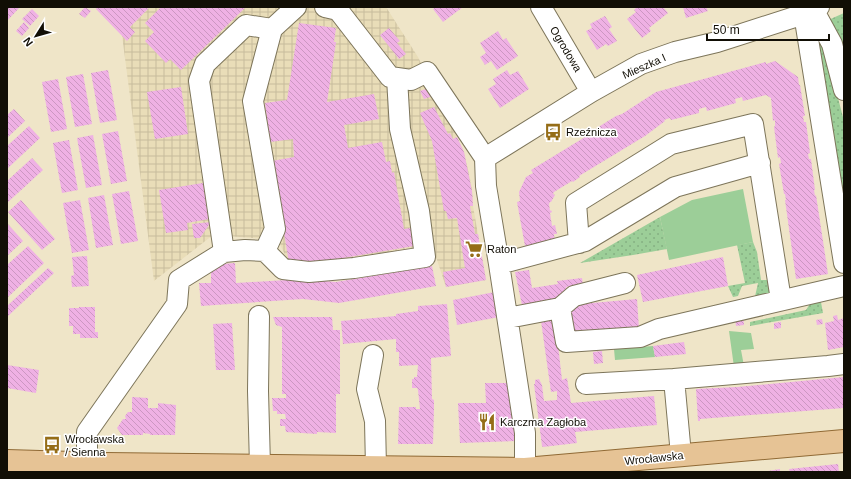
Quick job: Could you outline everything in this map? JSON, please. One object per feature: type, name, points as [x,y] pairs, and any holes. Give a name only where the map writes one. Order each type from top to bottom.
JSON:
[{"type":"main road","name":"Wrocławska","points":[[7,461],[99,467],[260,466],[525,471],[610,467],[680,455],[844,441]]},
{"type":"street","points":[[265,251],[275,229],[253,102],[272,28],[296,7]]},
{"type":"street","points":[[325,7],[338,10],[390,76],[411,80],[427,72],[485,158],[486,186],[525,433],[525,471]]},
{"type":"street","name":"Ogrodowa","points":[[540,7],[591,92]]},
{"type":"street","points":[[812,10],[832,44],[844,90]]},
{"type":"street","points":[[812,10],[844,263]]},
{"type":"street","name":"Mieszka I","points":[[485,158],[591,92],[648,62],[675,52],[717,42],[812,10]]},
{"type":"street","points":[[224,252],[199,81],[205,64],[246,25],[272,28]]},
{"type":"street","points":[[99,467],[87,432],[177,304],[179,280],[224,252],[245,250],[265,251],[284,269],[309,272],[354,268],[426,257],[418,211],[400,129],[397,78]]},
{"type":"street","points":[[579,244],[576,203],[671,144],[754,124],[781,300]]},
{"type":"street","points":[[499,264],[579,244],[675,187],[760,163]]},
{"type":"street","points":[[508,318],[560,308],[574,296],[625,283]]},
{"type":"street","points":[[560,308],[566,342],[640,337],[659,329],[844,286]]},
{"type":"street","points":[[259,316],[258,391],[260,466]]},
{"type":"street","points":[[373,355],[366,389],[375,421],[376,468]]},
{"type":"street","points":[[586,384],[674,379],[844,364]]},
{"type":"street","points":[[674,379],[680,455]]},
{"type":"shaded area","points":[[150,7],[386,7],[418,57],[464,152],[472,188],[473,206],[486,280],[446,287],[434,251],[289,263],[278,240],[213,235],[154,281],[122,35]]},
{"type":"green space","points":[[844,13],[844,66],[826,21]]},
{"type":"green space","points":[[817,32],[826,52],[844,121],[844,208]]},
{"type":"green space","points":[[743,189],[753,242],[669,260],[660,217],[692,200]]},
{"type":"green space","points":[[660,217],[667,249],[580,263]]},
{"type":"green space","points":[[753,242],[757,252],[761,280],[768,280],[773,290],[764,299],[754,301],[758,283],[742,286],[738,296],[733,297],[728,286],[745,283],[737,245]]},
{"type":"green space","points":[[820,297],[823,313],[750,326],[750,322],[806,310],[813,299]]},
{"type":"green space","points":[[729,331],[751,333],[754,349],[741,350],[744,366],[734,367]]},
{"type":"green space","points":[[653,346],[655,357],[615,360],[614,349]]},
{"type":"building","points":[[7,7],[20,7],[7,21]]},
{"type":"building","points":[[85,7],[91,11],[85,18],[79,14]]},
{"type":"building","points":[[97,7],[147,7],[148,9],[130,27],[135,32],[127,41],[96,9]]},
{"type":"building","points":[[161,7],[246,7],[181,70],[170,59],[166,63],[145,41],[154,32],[145,23]]},
{"type":"building","points":[[436,7],[463,7],[443,22],[433,9]]},
{"type":"building","points":[[637,7],[663,7],[668,13],[649,28],[651,31],[642,38],[627,19],[636,12],[634,10]]},
{"type":"building","points":[[683,7],[706,7],[708,11],[686,18]]},
{"type":"building","points":[[32,9],[39,16],[30,26],[22,19]]},
{"type":"building","points":[[605,16],[612,27],[609,29],[617,41],[608,46],[606,44],[597,50],[586,31],[592,28],[590,24]]},
{"type":"building","points":[[24,22],[29,28],[22,36],[16,31]]},
{"type":"building","points":[[299,23],[336,28],[334,42],[336,42],[327,102],[374,94],[379,119],[344,125],[348,148],[382,142],[386,162],[390,161],[392,173],[394,172],[404,229],[417,227],[420,245],[302,265],[301,261],[289,263],[272,161],[294,157],[293,139],[270,142],[265,103],[287,100]]},
{"type":"building","points":[[389,28],[400,41],[397,43],[406,54],[399,59],[380,35]]},
{"type":"building","points":[[498,31],[503,40],[506,38],[518,56],[497,70],[491,61],[485,65],[480,57],[486,53],[480,43]]},
{"type":"building","points":[[775,61],[798,77],[800,85],[805,116],[803,116],[804,122],[806,122],[810,153],[808,154],[809,159],[811,159],[814,190],[828,274],[796,279],[786,200],[779,164],[781,163],[780,157],[778,158],[774,127],[775,120],[773,121],[771,98],[766,95],[743,101],[742,97],[735,99],[736,103],[707,111],[706,107],[699,109],[699,113],[671,120],[670,118],[664,120],[665,121],[645,136],[579,176],[580,177],[573,182],[572,181],[554,192],[553,194],[555,195],[549,204],[550,211],[551,210],[552,212],[550,213],[552,226],[555,225],[557,234],[554,234],[555,242],[525,246],[517,202],[520,201],[519,192],[526,177],[533,173],[531,170],[656,92],[766,62],[766,64]]},
{"type":"building","points":[[108,70],[117,120],[100,123],[91,73]]},
{"type":"building","points":[[507,70],[510,75],[518,71],[529,89],[500,108],[488,89],[496,84],[493,79]]},
{"type":"building","points":[[83,74],[92,124],[75,127],[66,77]]},
{"type":"building","points":[[58,79],[67,129],[51,132],[42,82]]},
{"type":"building","points":[[181,87],[188,134],[155,139],[147,92]]},
{"type":"building","points":[[429,88],[433,96],[424,99],[420,91]]},
{"type":"building","points":[[434,107],[448,134],[450,133],[453,139],[457,137],[464,152],[472,191],[473,206],[470,206],[475,234],[478,234],[486,280],[446,287],[443,272],[465,268],[457,218],[448,219],[446,211],[444,211],[432,141],[420,113]]},
{"type":"building","points":[[14,109],[25,121],[7,138],[7,115]]},
{"type":"building","points":[[29,126],[40,138],[7,169],[7,146]]},
{"type":"building","points":[[118,131],[127,181],[111,184],[102,134]]},
{"type":"building","points":[[93,135],[102,185],[86,188],[77,138]]},
{"type":"building","points":[[69,140],[78,190],[62,193],[53,143]]},
{"type":"building","points":[[32,158],[43,170],[7,203],[7,181]]},
{"type":"building","points":[[203,183],[209,219],[187,223],[188,230],[166,233],[159,190]]},
{"type":"building","points":[[129,191],[138,241],[121,244],[112,194]]},
{"type":"building","points":[[104,195],[113,245],[96,248],[88,198]]},
{"type":"building","points":[[21,200],[55,239],[42,250],[8,212]]},
{"type":"building","points":[[80,200],[89,250],[72,253],[63,203]]},
{"type":"building","points":[[211,222],[200,238],[194,238],[192,224]]},
{"type":"building","points":[[7,223],[23,241],[7,256]]},
{"type":"building","points":[[28,246],[44,263],[7,298],[7,265]]},
{"type":"building","points":[[87,256],[89,286],[72,287],[71,276],[74,275],[72,257]]},
{"type":"building","points":[[723,257],[728,286],[643,302],[637,275]]},
{"type":"building","points":[[235,263],[236,283],[303,279],[336,282],[432,266],[436,286],[339,303],[303,299],[201,306],[199,283],[211,283],[211,265]]},
{"type":"building","points":[[48,268],[54,273],[7,317],[7,306]]},
{"type":"building","points":[[529,270],[532,288],[558,284],[557,281],[582,278],[583,285],[566,287],[568,295],[561,299],[522,305],[515,272]]},
{"type":"building","points":[[495,292],[499,317],[457,325],[453,300]]},
{"type":"building","points":[[637,299],[639,329],[572,335],[570,305]]},
{"type":"building","points":[[447,304],[451,356],[431,358],[432,399],[434,400],[433,444],[398,444],[399,407],[416,407],[416,409],[420,409],[418,390],[417,388],[412,388],[412,379],[417,377],[418,365],[399,366],[399,352],[396,352],[396,339],[343,344],[341,321],[396,316],[396,314],[418,311],[418,306]]},
{"type":"building","points":[[95,307],[95,332],[98,332],[98,338],[80,338],[80,334],[73,334],[73,326],[69,326],[69,308]]},
{"type":"building","points":[[837,315],[838,320],[844,318],[844,347],[828,350],[825,323],[834,321],[833,316]]},
{"type":"building","points":[[743,316],[744,325],[736,326],[735,318]]},
{"type":"building","points":[[273,317],[332,317],[333,330],[340,330],[340,394],[336,394],[336,433],[317,432],[317,434],[286,432],[285,426],[280,426],[280,419],[286,419],[285,414],[277,414],[277,411],[273,411],[272,398],[286,398],[286,394],[282,394],[282,327],[276,325]]},
{"type":"building","points":[[555,318],[562,380],[567,378],[571,403],[654,396],[657,425],[575,432],[577,443],[542,446],[534,384],[535,380],[539,379],[542,385],[544,401],[557,400],[557,391],[551,392],[541,321]]},
{"type":"building","points":[[822,319],[823,324],[817,325],[816,320]]},
{"type":"building","points":[[781,322],[781,328],[774,329],[774,323]]},
{"type":"building","points":[[232,323],[235,370],[216,370],[213,324]]},
{"type":"building","points":[[684,342],[686,354],[655,357],[653,346]]},
{"type":"building","points":[[602,351],[603,363],[594,364],[593,352]]},
{"type":"building","points":[[7,365],[39,370],[36,393],[7,388]]},
{"type":"building","points":[[844,377],[844,408],[700,419],[700,421],[698,421],[696,389],[737,387]]},
{"type":"building","name":"Karczma Zagłoba","points":[[485,383],[510,383],[517,441],[460,443],[458,403],[486,403]]},
{"type":"building","points":[[132,397],[148,398],[148,408],[158,408],[158,403],[176,405],[175,435],[150,435],[143,433],[143,435],[122,435],[117,428],[123,419],[126,419],[125,416],[128,412],[132,412]]},
{"type":"building","points":[[838,464],[839,472],[790,472],[789,469]]},
{"type":"building","points":[[780,469],[780,472],[768,472],[768,471]]},
{"type":"place","name":"Rzeźnicza","points":[[553,132]]},
{"type":"place","name":"Raton","points":[[474,249]]},
{"type":"place","name":"Karczma Zagłoba","points":[[487,422]]},
{"type":"place","name":"Wrocławska / Sienna","points":[[52,445]]}]
